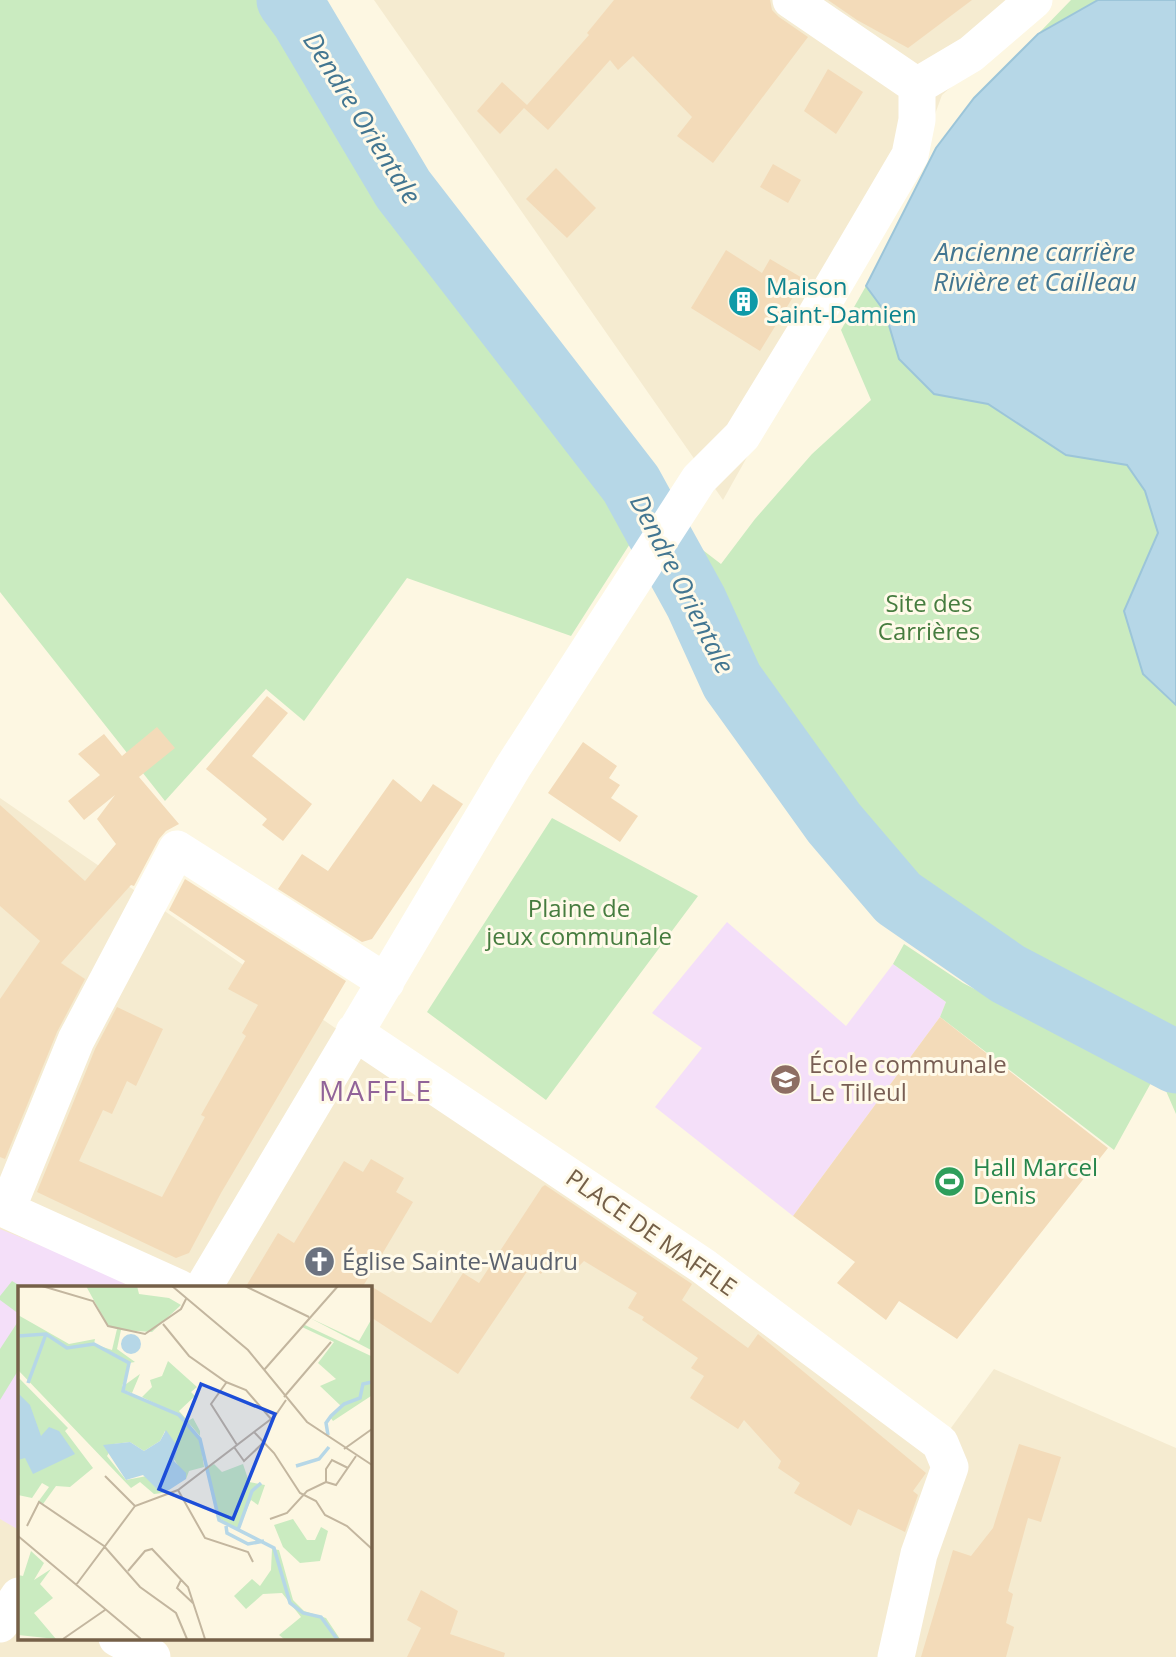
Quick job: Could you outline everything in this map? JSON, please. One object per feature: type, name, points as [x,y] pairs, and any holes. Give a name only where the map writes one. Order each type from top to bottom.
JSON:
[{"type":"street","points":[[791,0],[916,86]]},
{"type":"street","points":[[916,86],[971,54],[1034,0]]},
{"type":"street","points":[[204,1286],[499,789],[699,479],[742,436],[910,155],[917,121],[916,86]]},
{"type":"street","points":[[175,1286],[3,1208],[76,1040],[177,849],[386,982]]},
{"type":"street","name":"PLACE DE MAFFLE","points":[[355,1032],[703,1266],[940,1443],[950,1467],[919,1554],[896,1657]]},
{"type":"street","points":[[0,1624],[18,1597]]},
{"type":"street","points":[[121,1640],[152,1657]]},
{"type":"shaded area","points":[[374,0],[1049,0],[942,95],[927,136],[723,500]]},
{"type":"shaded area","points":[[0,798],[940,1443],[994,1369],[1176,1448],[1176,1657],[0,1657]]},
{"type":"shaded area","name":"École communale Le Tilleul","points":[[727,922],[846,1026],[893,964],[946,1002],[940,1017],[793,1216],[655,1107],[702,1048],[652,1013]]},
{"type":"shaded area","points":[[0,1229],[97,1268],[128,1286],[18,1286],[18,1529],[0,1519]]},
{"type":"green space","points":[[0,0],[288,0],[403,189],[642,525],[571,636],[407,578],[304,721],[266,689],[165,801],[0,592]]},
{"type":"green space","points":[[1071,0],[1098,0],[1038,34]]},
{"type":"green space","name":"Site des Carrières","points":[[866,286],[885,312],[899,359],[934,394],[988,404],[1066,455],[1127,465],[1145,491],[1158,533],[1124,611],[1143,674],[1176,705],[1176,1114],[1147,1047],[1008,974],[898,898],[834,823],[732,681],[679,571],[691,541],[721,564],[755,519],[812,454],[871,400],[841,330]]},
{"type":"green space","name":"Plaine de jeux communale","points":[[552,818],[698,896],[546,1100],[427,1012]]},
{"type":"green space","points":[[904,944],[963,983],[1152,1081],[1114,1150],[940,1017],[946,1002],[893,964]]},
{"type":"green space","points":[[12,1281],[21,1286],[18,1286],[18,1313],[0,1300],[0,1296]]},
{"type":"green space","points":[[18,1322],[18,1371],[0,1400],[0,1349]]},
{"type":"water","name":"Ancienne carrière Rivière et Cailleau","points":[[1098,0],[1176,0],[1176,705],[1143,674],[1124,611],[1158,533],[1145,491],[1127,465],[1066,455],[988,404],[934,394],[899,359],[885,312],[866,286],[936,148],[974,98],[1038,34]]},
{"type":"building","points":[[614,0],[770,0],[772,10],[779,17],[808,37],[713,163],[677,136],[692,117],[633,56],[618,70],[610,60],[548,130],[524,108],[500,134],[477,111],[502,82],[527,105],[589,35],[587,33]]},
{"type":"building","points":[[828,0],[972,0],[908,48],[857,20]]},
{"type":"building","points":[[828,69],[863,92],[836,134],[804,111]]},
{"type":"building","points":[[773,164],[801,180],[788,203],[760,187]]},
{"type":"building","points":[[556,168],[596,208],[567,238],[526,199]]},
{"type":"building","name":"Maison Saint-Damien","points":[[726,250],[762,273],[770,259],[804,279],[760,351],[691,308]]},
{"type":"building","points":[[267,696],[288,713],[252,756],[312,804],[283,841],[262,825],[267,819],[206,769]]},
{"type":"building","points":[[157,727],[175,748],[139,777],[179,824],[166,831],[159,839],[134,886],[131,885],[61,963],[85,979],[57,1032],[5,1159],[0,1157],[0,999],[40,941],[0,906],[0,805],[85,881],[116,844],[97,819],[115,795],[84,820],[68,801],[100,775],[78,754],[104,734],[122,756]]},
{"type":"building","points":[[583,742],[617,766],[609,778],[620,785],[611,798],[638,816],[620,842],[548,793]]},
{"type":"building","points":[[393,779],[421,802],[433,784],[463,804],[372,939],[362,942],[278,889],[302,854],[328,871]]},
{"type":"building","points":[[185,879],[346,981],[221,1193],[189,1253],[176,1258],[37,1192],[95,1049],[117,1007],[163,1029],[136,1086],[127,1081],[112,1114],[103,1110],[79,1161],[162,1197],[205,1117],[201,1115],[246,1036],[242,1033],[258,1005],[228,989],[245,961],[169,910]]},
{"type":"building","name":"Hall Marcel Denis","points":[[940,1017],[1108,1148],[957,1339],[899,1301],[886,1320],[837,1283],[855,1262],[793,1216]]},
{"type":"building","name":"Église Sainte-Waudru","points":[[371,1159],[404,1178],[396,1192],[413,1202],[363,1286],[246,1286],[278,1233],[294,1243],[344,1161],[363,1172]]},
{"type":"building","points":[[545,1185],[692,1284],[682,1300],[748,1348],[758,1334],[926,1473],[913,1491],[918,1495],[905,1532],[858,1509],[851,1526],[794,1493],[800,1483],[778,1468],[781,1461],[744,1420],[738,1429],[690,1398],[704,1376],[691,1368],[698,1358],[628,1308],[637,1293],[584,1261],[579,1266],[557,1251],[541,1274],[530,1267],[458,1374],[371,1317],[371,1286],[431,1323],[463,1273],[479,1283]]},
{"type":"building","points":[[1019,1444],[1061,1457],[1041,1522],[1028,1518],[1008,1591],[1013,1594],[1006,1623],[1014,1627],[1006,1657],[921,1657],[953,1550],[971,1556],[993,1528]]},
{"type":"building","points":[[421,1590],[458,1611],[450,1634],[505,1653],[504,1657],[407,1657],[421,1628],[407,1620]]},
{"type":"waterway","name":"Dendre Orientale","points":[[288,0],[403,189],[631,484],[696,602],[732,681],[834,823],[898,898],[1008,974],[1176,1062]]},
{"type":"place","name":"Maison Saint-Damien","points":[[743,301]]},
{"type":"place","name":"École communale Le Tilleul","points":[[786,1079]]},
{"type":"place","name":"Hall Marcel Denis","points":[[950,1182]]},
{"type":"place","name":"Église Sainte-Waudru","points":[[319,1262]]},
{"type":"district","name":"MAFFLE","points":[[376,1091]]}]
